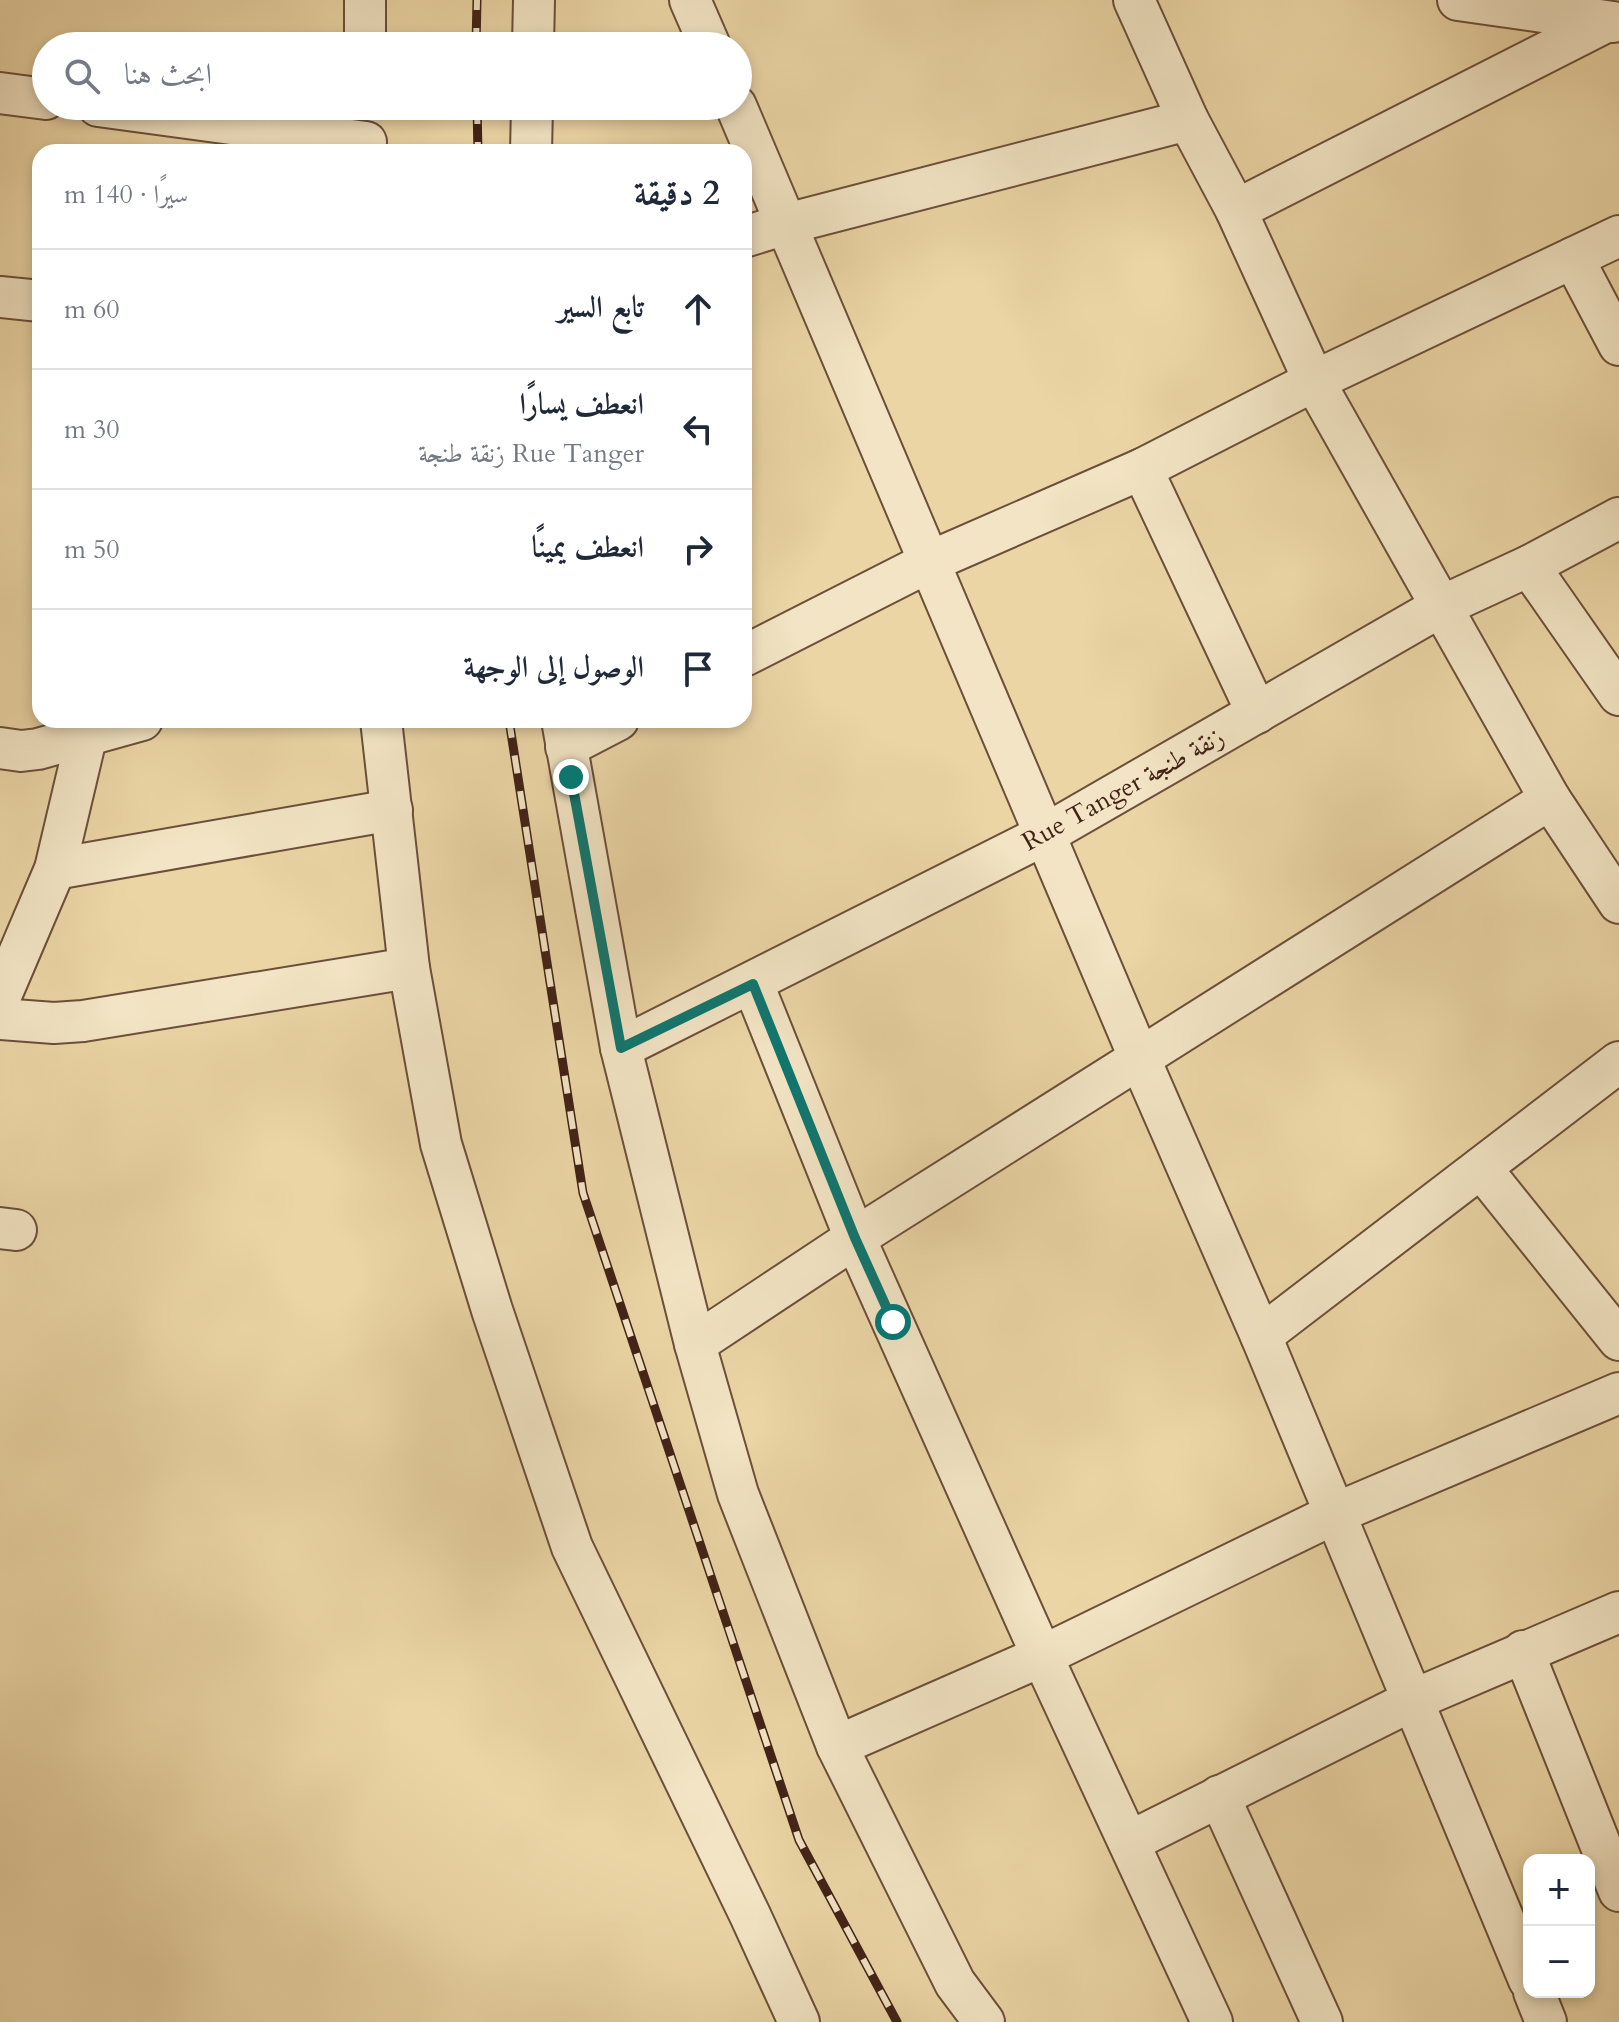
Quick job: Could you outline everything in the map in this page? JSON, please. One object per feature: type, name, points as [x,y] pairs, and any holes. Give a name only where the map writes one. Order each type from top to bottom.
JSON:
[{"type":"street","points":[[365,0],[365,32]]},
{"type":"street","points":[[533,32],[534,0]]},
{"type":"street","points":[[690,0],[704,32]]},
{"type":"street","points":[[1134,0],[1188,120],[1236,210],[1314,381],[1550,799],[1619,903]]},
{"type":"street","points":[[1458,0],[1612,22]]},
{"type":"street","points":[[1236,210],[1612,22]]},
{"type":"street","points":[[0,93],[32,97]]},
{"type":"street","points":[[236,120],[365,133]]},
{"type":"street","points":[[531,144],[532,120]]},
{"type":"street","points":[[742,120],[1044,835],[1261,1336],[1523,1966]]},
{"type":"street","points":[[752,235],[1188,120]]},
{"type":"street","points":[[752,652],[929,562],[1142,469],[1314,381],[1619,236]]},
{"type":"street","points":[[1573,258],[1619,345]]},
{"type":"street","points":[[0,297],[32,300]]},
{"type":"street","points":[[1142,469],[1257,713]]},
{"type":"street","name":"Rue Tanger زنقة طنجة","points":[[621,1048],[1044,835],[1440,607],[1529,566],[1619,518]]},
{"type":"street","points":[[1529,566],[1619,695]]},
{"type":"street","points":[[0,748],[21,751],[38,749],[117,728]]},
{"type":"street","points":[[382,728],[409,968],[441,1144],[492,1310],[572,1547],[799,2022]]},
{"type":"street","points":[[585,728],[564,733],[621,1048],[695,1344],[738,1494],[837,1746],[955,1983],[984,2022]]},
{"type":"street","points":[[0,998],[55,869],[86,738]]},
{"type":"street","points":[[695,1344],[855,1238],[1550,799]]},
{"type":"street","points":[[55,869],[392,810]]},
{"type":"street","points":[[0,1019],[54,1023],[83,1021],[409,968]]},
{"type":"street","points":[[753,984],[855,1238],[1042,1656],[1212,2022]]},
{"type":"street","points":[[1261,1336],[1619,1062]]},
{"type":"street","points":[[1481,1168],[1619,1340]]},
{"type":"street","points":[[837,1746],[1042,1656],[1334,1514],[1619,1393]]},
{"type":"street","points":[[1129,1842],[1413,1700],[1619,1612]]},
{"type":"street","points":[[1523,1651],[1619,1891]]},
{"type":"street","points":[[1219,1796],[1322,2022]]},
{"type":"street","points":[[1536,1998],[1546,2022]]},
{"type":"railway","points":[[476,32],[477,0]]},
{"type":"railway","points":[[477,120],[478,144]]},
{"type":"railway","points":[[510,728],[583,1193],[799,1840],[897,2022]]},
{"type":"route","points":[[571,777],[621,1048],[753,984],[855,1238],[893,1322]]}]
